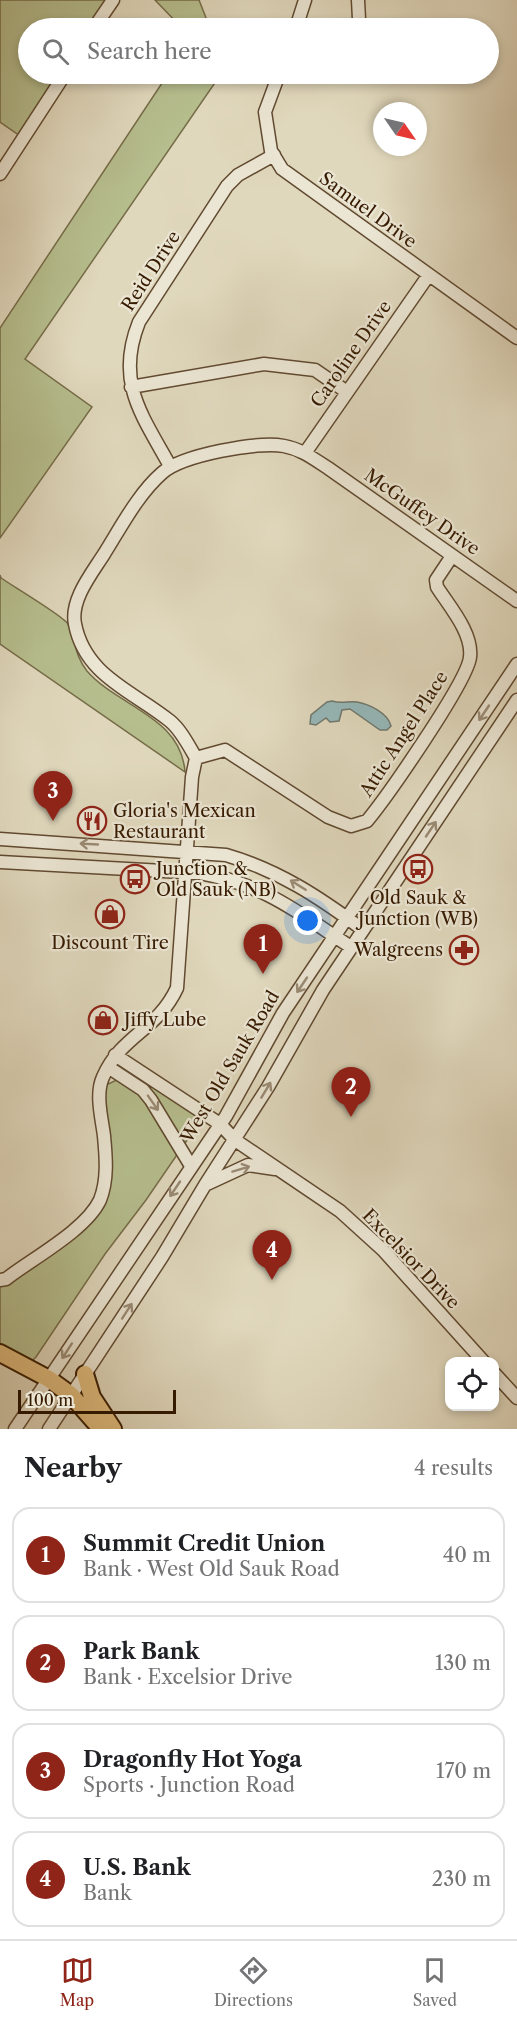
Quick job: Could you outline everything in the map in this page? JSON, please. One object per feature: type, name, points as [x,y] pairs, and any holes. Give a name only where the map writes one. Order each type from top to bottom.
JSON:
[{"type":"highway","points":[[0,1353],[49,1379],[71,1395],[101,1429]]},
{"type":"highway","points":[[85,1374],[92,1397],[113,1429]]},
{"type":"street","points":[[101,18],[113,0]]},
{"type":"street","points":[[299,18],[305,0]]},
{"type":"street","points":[[358,0],[359,18]]},
{"type":"street","points":[[0,174],[58,84]]},
{"type":"street","name":"Samuel Drive","points":[[275,84],[265,112],[274,155],[282,169],[517,338]]},
{"type":"street","name":"Reid Drive","points":[[170,466],[137,407],[131,387],[129,355],[139,322],[227,186],[238,175],[274,155]]},
{"type":"street","name":"Caroline Drive","points":[[305,453],[428,276]]},
{"type":"street","points":[[131,387],[264,364],[315,370],[347,392]]},
{"type":"street","points":[[0,1280],[84,1222],[100,1200],[106,1159],[100,1088],[108,1067],[120,1047],[157,1020],[169,1005],[177,988],[192,777],[196,758],[169,721],[97,670],[82,649],[74,621],[78,600],[88,579],[151,483],[170,466],[206,455],[266,444],[296,449],[305,453]]},
{"type":"street","name":"McGuffey Drive","points":[[305,453],[517,601]]},
{"type":"street","name":"Attic Angel Place","points":[[196,758],[225,750],[328,817],[351,826],[366,821],[435,723],[467,670],[471,655],[466,634],[437,587],[436,580],[452,556]]},
{"type":"street","name":"West Old Sauk Road","points":[[15,1429],[220,1124],[255,1067],[283,1013],[517,664]]},
{"type":"street","points":[[49,1429],[162,1257],[235,1140],[268,1087],[304,1020],[517,700]]},
{"type":"street","points":[[0,839],[188,850],[226,855],[272,870],[363,929]]},
{"type":"street","points":[[0,862],[186,873],[225,878],[266,892],[351,947]]},
{"type":"street","name":"Excelsior Drive","points":[[115,1055],[220,1124],[235,1140],[339,1211],[383,1250],[479,1357]]},
{"type":"street","points":[[108,1067],[142,1090],[151,1100],[190,1166]]},
{"type":"street","points":[[205,1185],[248,1165],[279,1170]]},
{"type":"street","points":[[499,1378],[517,1398]]},
{"type":"green space","points":[[0,0],[113,0],[101,18],[18,18],[18,84],[58,84],[23,138],[0,122]]},
{"type":"green space","points":[[155,0],[199,0],[206,18],[172,18]]},
{"type":"green space","points":[[161,84],[214,84],[25,359],[92,407],[0,538],[0,328]]},
{"type":"green space","points":[[0,575],[1,578],[65,620],[80,660],[87,671],[100,683],[160,725],[172,738],[181,753],[185,772],[0,644]]},
{"type":"green space","points":[[132,1066],[205,1114],[146,1200],[105,1254],[36,1357],[29,1364],[0,1353],[0,1280],[84,1222],[104,1181],[100,1088],[123,1077]]},
{"type":"water","points":[[327,702],[357,702],[367,705],[382,713],[391,726],[387,730],[380,730],[350,709],[342,710],[339,721],[330,722],[326,718],[316,725],[310,724],[311,715]]},
{"type":"place","name":"Dragonfly Hot Yoga","points":[[53,821]]},
{"type":"place","name":"Gloria's Mexican Restaurant","points":[[92,821]]},
{"type":"place","name":"Old Sauk & Junction (WB)","points":[[418,869]]},
{"type":"place","name":"Junction & Old Sauk (NB)","points":[[135,879]]},
{"type":"place","name":"Discount Tire","points":[[110,914]]},
{"type":"place","name":"Walgreens","points":[[464,950]]},
{"type":"place","name":"Summit Credit Union","points":[[263,974]]},
{"type":"place","name":"Jiffy Lube","points":[[103,1020]]},
{"type":"place","name":"Park Bank","points":[[351,1117]]},
{"type":"place","name":"U.S. Bank","points":[[272,1280]]}]
